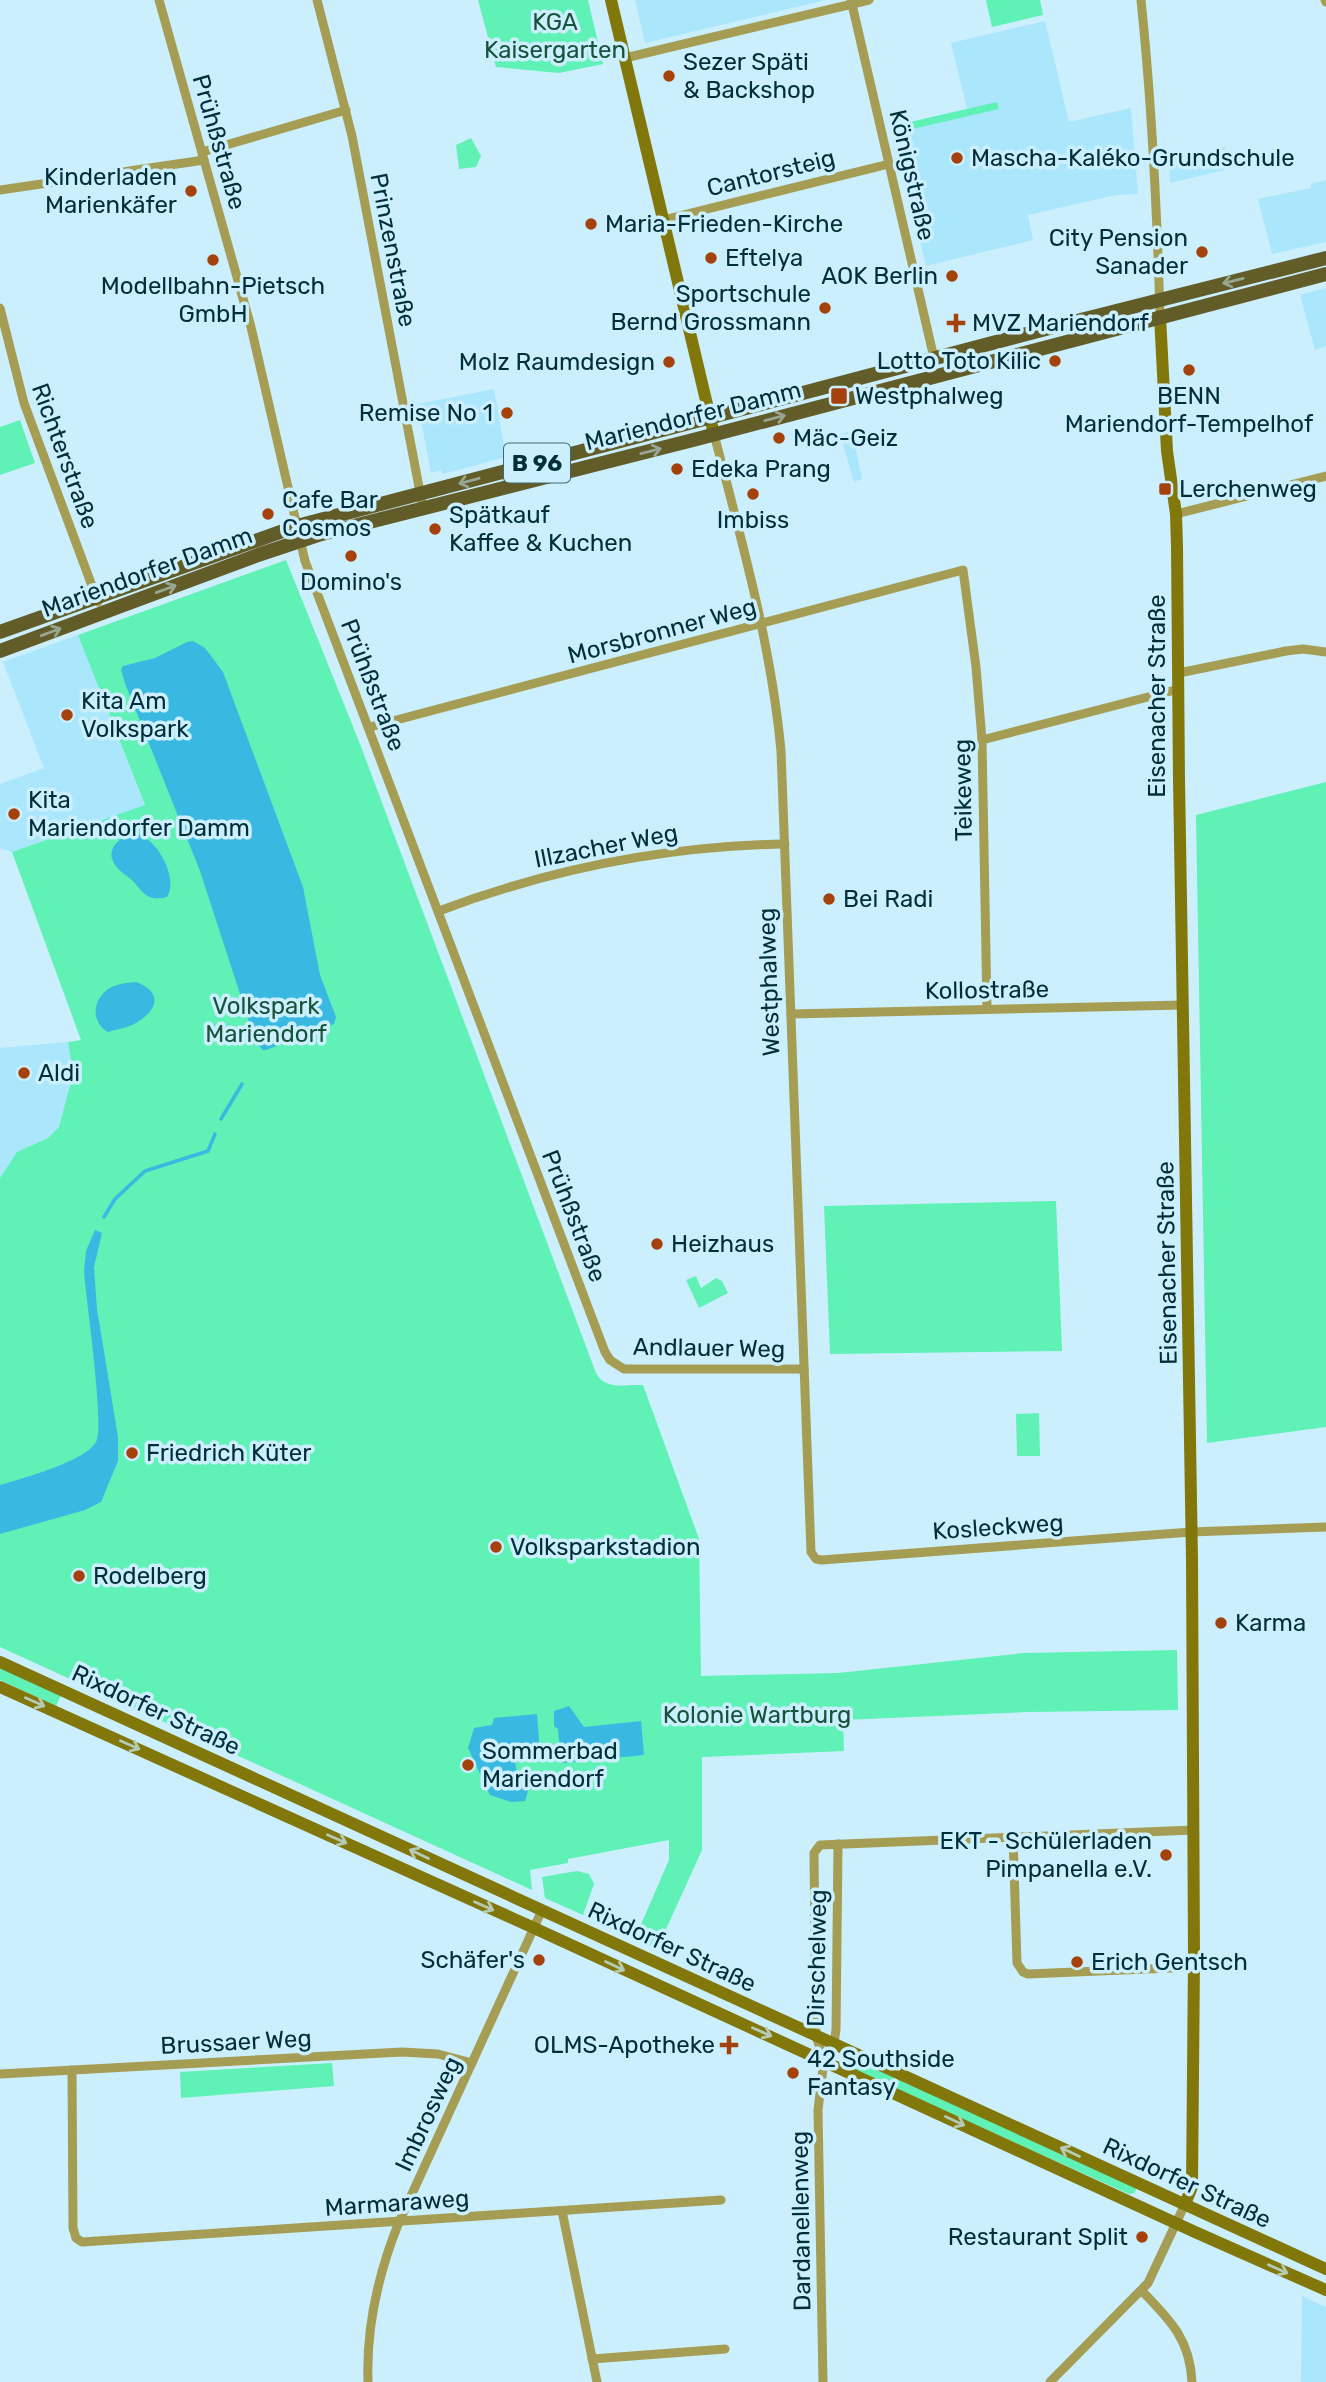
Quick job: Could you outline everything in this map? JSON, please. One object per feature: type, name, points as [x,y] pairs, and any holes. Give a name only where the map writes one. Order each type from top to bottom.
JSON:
[{"type":"main road","name":"Mariendorfer Damm","points":[[0,632],[96,598],[299,533],[421,501],[710,417],[1326,258]]},
{"type":"main road","name":"Mariendorfer Damm","points":[[421,501],[714,434],[1326,274]]},
{"type":"main road","name":"Mariendorfer Damm","points":[[0,651],[299,533]]},
{"type":"street","name":"Prühßstraße","points":[[159,0],[262,370],[305,562],[370,727],[605,1352],[614,1363]]},
{"type":"street","name":"Prinzenstraße","points":[[317,0],[346,110],[421,501]]},
{"type":"street","name":"Westphalweg","points":[[611,0],[762,624],[779,734],[811,1552]]},
{"type":"street","points":[[625,58],[869,0]]},
{"type":"street","name":"Eisenacher Straße","points":[[1141,0],[1153,128],[1167,451],[1176,514],[1194,1830],[1192,2186],[1177,2223],[1142,2291]]},
{"type":"street","name":"Königstraße","points":[[852,2],[934,358]]},
{"type":"street","points":[[0,190],[203,156],[346,110]]},
{"type":"street","name":"Cantorsteig","points":[[663,220],[889,164]]},
{"type":"street","name":"Richterstraße","points":[[0,308],[24,403],[102,613]]},
{"type":"street","points":[[1176,514],[1326,476]]},
{"type":"street","name":"Morsbronner Weg","points":[[370,727],[963,570]]},
{"type":"street","name":"Teikeweg","points":[[963,570],[976,667],[982,740],[987,1009]]},
{"type":"street","points":[[1178,673],[1286,651],[1304,649],[1326,652]]},
{"type":"street","points":[[982,740],[1178,689]]},
{"type":"street","name":"Illzacher Weg","points":[[439,911],[494,891],[585,866],[713,846],[785,844]]},
{"type":"street","name":"Kollostraße","points":[[791,1014],[1183,1005]]},
{"type":"street","name":"Andlauer Weg","points":[[614,1363],[624,1369],[634,1370],[804,1369]]},
{"type":"street","name":"Kosleckweg","points":[[811,1552],[816,1559],[822,1560],[1191,1532],[1326,1527]]},
{"type":"street","name":"Rixdorfer Straße","points":[[0,1662],[1326,2269]]},
{"type":"street","name":"Rixdorfer Straße","points":[[0,1687],[1326,2290]]},
{"type":"street","points":[[68,1717],[78,1697]]},
{"type":"street","points":[[838,1844],[1194,1830]]},
{"type":"street","points":[[1013,1836],[1017,1963],[1023,1972],[1028,1974],[1194,1967]]},
{"type":"street","name":"Dirschelweg","points":[[838,1844],[836,2030],[834,2043],[824,2060],[816,2036],[814,1853],[820,1845],[838,1844]]},
{"type":"street","name":"Imbrosweg","points":[[368,2382],[370,2323],[375,2291],[399,2222],[542,1910]]},
{"type":"street","name":"Brussaer Weg","points":[[0,2074],[402,2052],[438,2054],[472,2063]]},
{"type":"street","name":"Dardanellenweg","points":[[823,2382],[818,2110],[824,2060]]},
{"type":"street","name":"Marmaraweg","points":[[72,2070],[72,2228],[76,2238],[82,2242],[721,2200]]},
{"type":"street","points":[[1133,2203],[1142,2185]]},
{"type":"street","points":[[562,2211],[597,2382]]},
{"type":"street","points":[[1050,2382],[1124,2305],[1142,2291],[1180,2333],[1189,2356],[1192,2382]]},
{"type":"street","points":[[592,2359],[725,2349]]},
{"type":"shaded area","points":[[635,0],[826,0],[645,43]]},
{"type":"shaded area","name":"Mascha-Kaléko-Grundschule","points":[[1045,21],[1069,122],[1131,108],[1138,194],[1116,195],[1028,215],[1033,240],[926,266],[893,126],[967,109],[951,43]]},
{"type":"shaded area","points":[[1225,147],[1229,169],[1170,183],[1169,159]]},
{"type":"shaded area","points":[[1326,180],[1326,242],[1272,254],[1258,199],[1311,188],[1311,184]]},
{"type":"shaded area","points":[[1326,288],[1326,346],[1315,350],[1300,295]]},
{"type":"shaded area","points":[[494,389],[506,457],[443,474],[441,470],[431,473],[418,404]]},
{"type":"shaded area","points":[[852,431],[862,479],[854,482],[840,434]]},
{"type":"shaded area","name":"Kita Am Volkspark","points":[[78,635],[145,806],[12,852],[0,848],[0,784],[44,768],[3,662]]},
{"type":"shaded area","points":[[68,1042],[73,1074],[59,1127],[48,1138],[17,1152],[0,1178],[0,1048]]},
{"type":"shaded area","points":[[1302,2296],[1326,2307],[1326,2382],[1301,2382]]},
{"type":"green space","name":"KGA Kaisergarten","points":[[478,0],[588,0],[603,64],[559,73],[496,67]]},
{"type":"green space","points":[[986,0],[1040,0],[1043,15],[992,27]]},
{"type":"green space","points":[[997,102],[999,109],[895,133],[893,126]]},
{"type":"green space","points":[[471,138],[481,156],[476,167],[459,169],[456,145]]},
{"type":"green space","points":[[20,420],[35,463],[0,475],[0,427]]},
{"type":"green space","points":[[286,560],[360,744],[596,1373],[600,1379],[610,1384],[643,1385],[699,1539],[701,1676],[838,1673],[1024,1653],[1177,1650],[1178,1710],[1027,1712],[843,1720],[844,1751],[702,1757],[702,1850],[657,1949],[635,1938],[669,1860],[669,1840],[568,1859],[568,1863],[530,1870],[532,1890],[0,1647],[0,1178],[17,1152],[48,1138],[59,1127],[73,1074],[68,1042],[81,1040],[12,852],[145,805],[78,635]]},
{"type":"green space","points":[[1326,782],[1326,1427],[1207,1443],[1196,815]]},
{"type":"green space","points":[[1056,1201],[1062,1351],[830,1354],[824,1206]]},
{"type":"green space","points":[[696,1276],[701,1288],[716,1278],[722,1281],[728,1293],[699,1308],[686,1280]]},
{"type":"green space","points":[[1039,1413],[1040,1456],[1017,1456],[1016,1414]]},
{"type":"green space","points":[[0,1666],[61,1695],[56,1706],[0,1680]]},
{"type":"green space","points":[[577,1871],[589,1874],[594,1884],[583,1915],[545,1898],[542,1877]]},
{"type":"green space","points":[[851,2056],[1136,2188],[1135,2193],[1129,2194],[849,2068]]},
{"type":"green space","points":[[332,2063],[334,2086],[181,2098],[180,2072]]},
{"type":"water","points":[[193,641],[205,648],[223,672],[303,887],[320,975],[336,1017],[334,1024],[266,1050],[256,1043],[200,871],[121,670],[123,666],[155,658]]},
{"type":"water","points":[[132,833],[149,840],[163,858],[170,879],[167,897],[148,896],[112,859],[113,847],[123,837]]},
{"type":"water","points":[[136,982],[145,986],[154,996],[153,1007],[136,1023],[108,1032],[102,1028],[96,1017],[99,999],[111,987]]},
{"type":"water","points":[[95,1230],[102,1233],[94,1267],[97,1309],[118,1437],[118,1461],[101,1502],[85,1510],[0,1534],[0,1485],[67,1462],[80,1456],[96,1442],[97,1388],[84,1271],[86,1251]]},
{"type":"water","points":[[569,1706],[584,1727],[641,1721],[644,1755],[561,1763],[554,1711]]},
{"type":"water","points":[[537,1714],[540,1753],[515,1757],[518,1774],[529,1788],[525,1801],[511,1802],[490,1795],[468,1748],[474,1728],[492,1725],[494,1718]]},
{"type":"waterway","points":[[221,1119],[242,1084]]},
{"type":"waterway","points":[[104,1217],[115,1199],[145,1171],[208,1151],[215,1134]]},
{"type":"place","name":"Sezer Späti & Backshop","points":[[669,76]]},
{"type":"place","name":"Mascha-Kaléko-Grundschule","points":[[957,158]]},
{"type":"place","name":"Kinderladen Marienkäfer","points":[[191,191]]},
{"type":"place","name":"Maria-Frieden-Kirche","points":[[591,224]]},
{"type":"place","name":"City Pension Sanader","points":[[1202,252]]},
{"type":"place","name":"Eftelya","points":[[711,258]]},
{"type":"place","name":"Modellbahn-Pietsch GmbH","points":[[213,260]]},
{"type":"place","name":"AOK Berlin","points":[[952,276]]},
{"type":"place","name":"Sportschule Bernd Grossmann","points":[[825,308]]},
{"type":"place","name":"MVZ Mariendorf","points":[[956,323]]},
{"type":"place","name":"Lotto Toto Kilic","points":[[1055,361]]},
{"type":"place","name":"Molz Raumdesign","points":[[669,362]]},
{"type":"place","name":"BENN Mariendorf-Tempelhof","points":[[1189,370]]},
{"type":"place","name":"Westphalweg","points":[[839,396]]},
{"type":"place","name":"Remise No 1","points":[[507,413]]},
{"type":"place","name":"Mäc-Geiz","points":[[779,438]]},
{"type":"place","name":"Edeka Prang","points":[[677,469]]},
{"type":"place","name":"Lerchenweg","points":[[1165,489]]},
{"type":"place","name":"Imbiss","points":[[753,494]]},
{"type":"place","name":"Cafe Bar Cosmos","points":[[268,514]]},
{"type":"place","name":"Spätkauf Kaffee & Kuchen","points":[[435,529]]},
{"type":"place","name":"Domino's","points":[[351,556]]},
{"type":"place","name":"Kita Am Volkspark","points":[[67,715]]},
{"type":"place","name":"Kita Mariendorfer Damm","points":[[14,814]]},
{"type":"place","name":"Bei Radi","points":[[829,899]]},
{"type":"place","name":"Aldi","points":[[24,1073]]},
{"type":"place","name":"Heizhaus","points":[[657,1244]]},
{"type":"place","name":"Friedrich Küter","points":[[132,1453]]},
{"type":"place","name":"Volksparkstadion","points":[[496,1547]]},
{"type":"place","name":"Rodelberg","points":[[79,1576]]},
{"type":"place","name":"Karma","points":[[1221,1623]]},
{"type":"place","name":"Sommerbad Mariendorf","points":[[468,1765]]},
{"type":"place","name":"EKT - Schülerladen Pimpanella e.V.","points":[[1166,1855]]},
{"type":"place","name":"Schäfer's","points":[[539,1960]]},
{"type":"place","name":"Erich Gentsch","points":[[1077,1962]]},
{"type":"place","name":"OLMS-Apotheke","points":[[729,2045]]},
{"type":"place","name":"42 Southside Fantasy","points":[[793,2073]]},
{"type":"place","name":"Restaurant Split","points":[[1142,2237]]},
{"type":"park label","name":"Volkspark Mariendorf","points":[[266,1020]]},
{"type":"park label","name":"Kolonie Wartburg","points":[[757,1715]]}]
